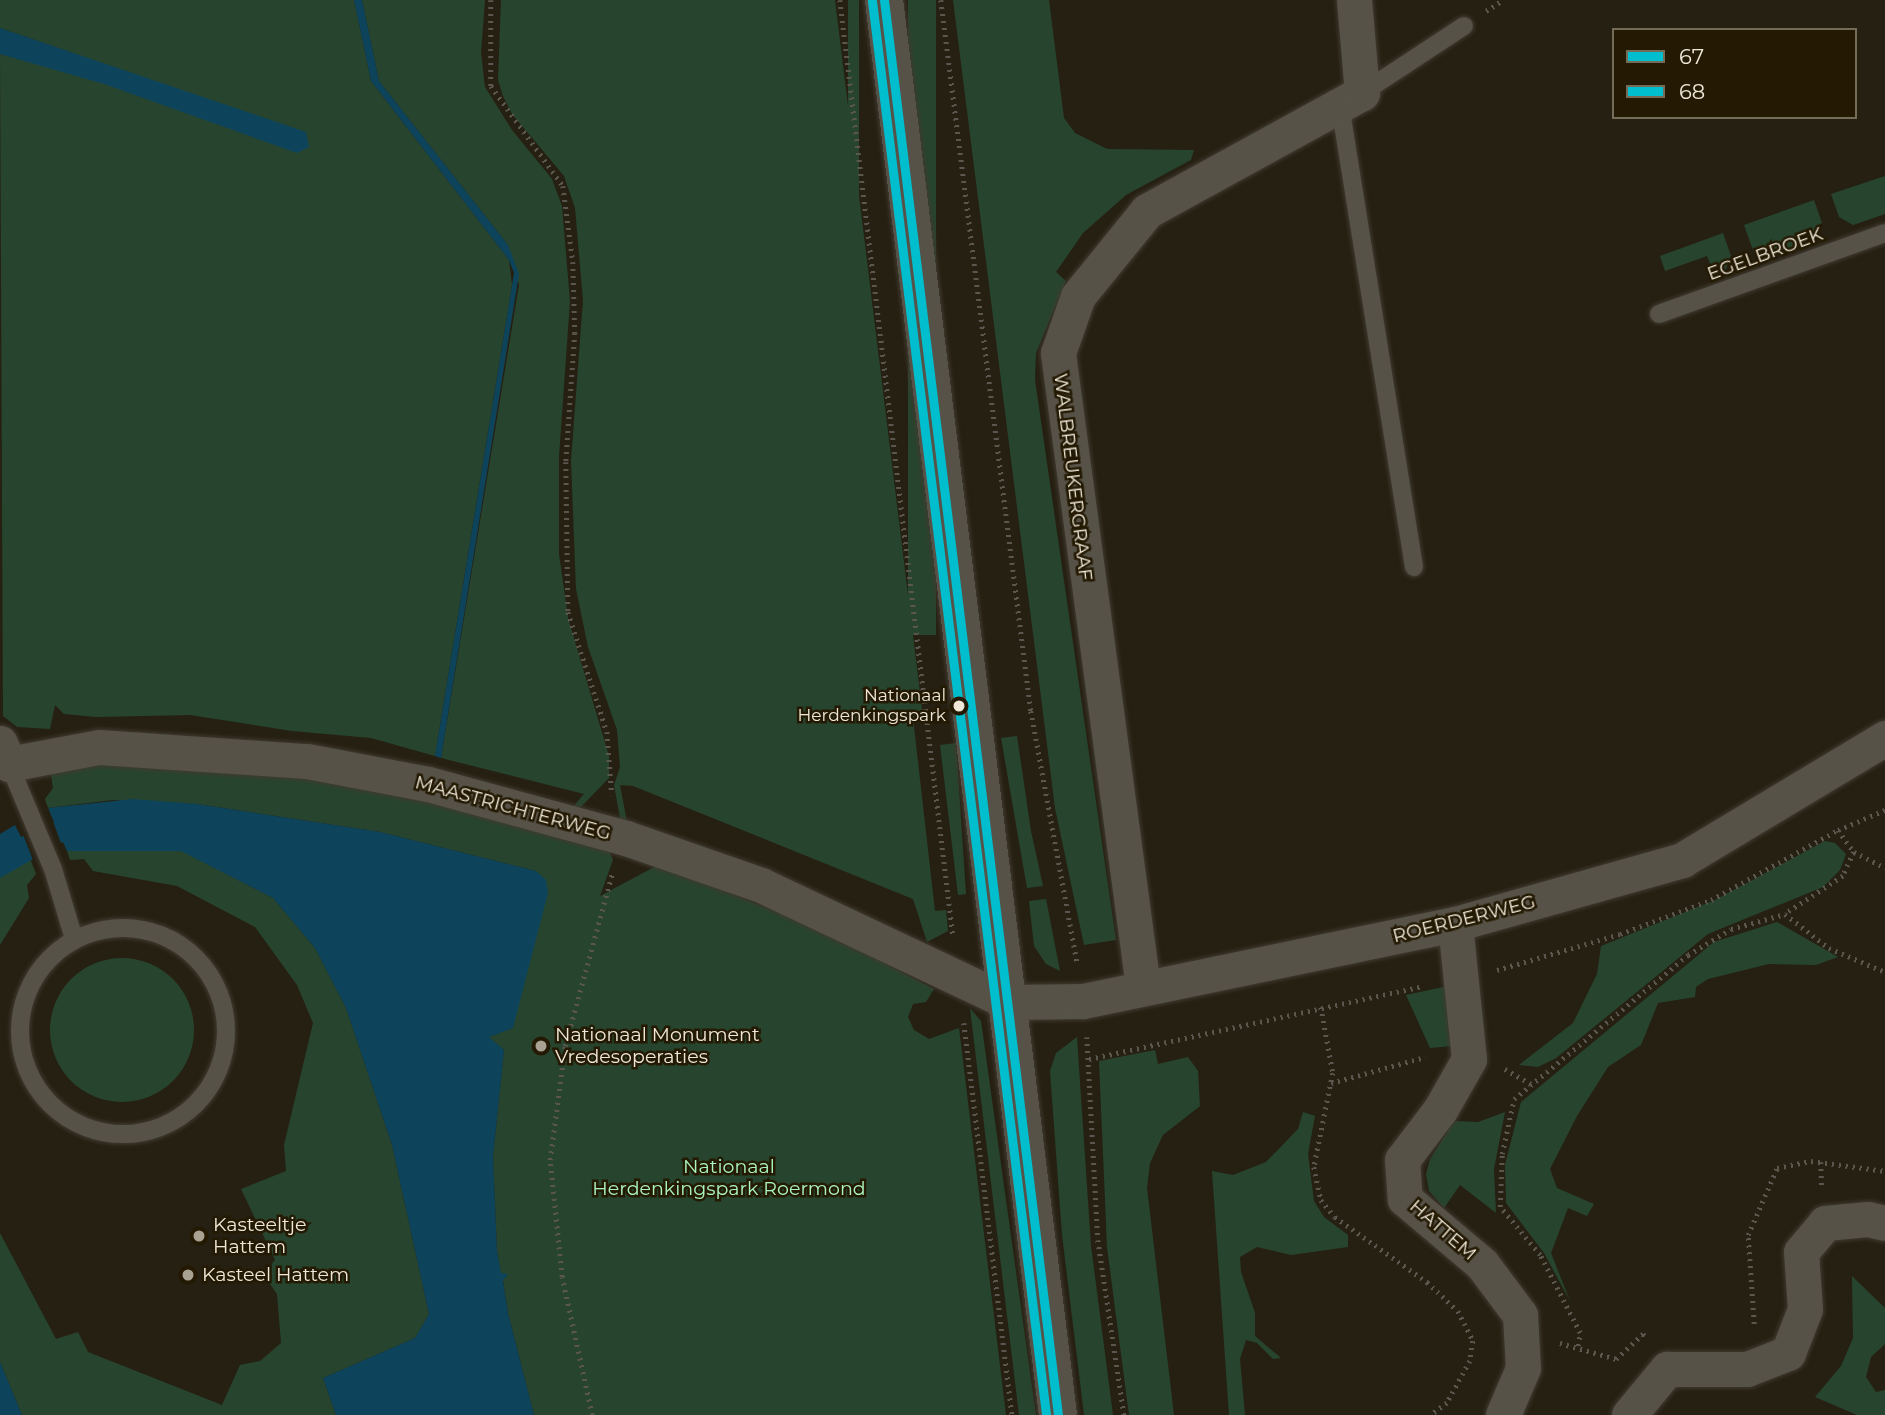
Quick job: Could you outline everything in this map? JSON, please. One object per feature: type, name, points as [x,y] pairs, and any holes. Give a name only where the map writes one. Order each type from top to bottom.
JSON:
[{"type":"main road","points":[[884,0],[1058,1415]]},
{"type":"street","points":[[1351,99],[1354,0]]},
{"type":"street","name":"WALBREUKERGRAAF","points":[[1143,987],[1058,353],[1078,296],[1147,211],[1351,99]]},
{"type":"street","name":"ROERDERWEG","points":[[1009,1002],[1083,1001],[1455,925],[1682,860],[1885,738]]},
{"type":"street","name":"MAASTRICHTERWEG","points":[[4,754],[99,747],[307,761],[428,784],[625,838],[761,885],[1009,1002]]},
{"type":"street","name":"HATTEM","points":[[1455,925],[1469,1059],[1440,1110],[1402,1160],[1405,1199],[1482,1264],[1520,1315],[1523,1368],[1503,1415]]},
{"type":"street","points":[[1629,1415],[1667,1369],[1747,1369],[1788,1353],[1805,1309],[1801,1252],[1825,1223],[1868,1219],[1885,1223]]},
{"type":"lane","name":"WALBREUKERGRAAF","points":[[1351,99],[1464,26]]},
{"type":"lane","points":[[1351,99],[1414,567]]},
{"type":"lane","name":"EGELBROEK","points":[[1659,314],[1885,233]]},
{"type":"lane","points":[[4,754],[27,801],[53,869],[74,939]]},
{"type":"lane","points":[[108,928],[144,929],[178,942],[210,976],[222,997],[228,1032],[221,1068],[202,1099],[175,1122],[144,1133],[111,1135],[79,1126],[52,1107],[32,1082],[20,1051],[23,1007],[29,986],[47,959],[74,939],[108,928]]},
{"type":"path","points":[[491,0],[491,86],[563,186],[573,262],[575,333],[566,461],[568,612],[607,732],[612,813],[625,838],[602,903],[565,1046],[550,1160],[562,1277],[592,1415]]},
{"type":"path","points":[[840,0],[1012,1415]]},
{"type":"path","points":[[941,0],[1031,711],[1083,1001],[1098,1240],[1124,1415]]},
{"type":"path","points":[[1838,830],[1854,852],[1885,868]]},
{"type":"path","points":[[1578,1346],[1580,1334],[1540,1255],[1500,1207],[1502,1154],[1514,1099],[1688,955],[1731,929],[1785,914],[1843,876],[1854,852]]},
{"type":"path","points":[[1785,914],[1829,948],[1885,972]]},
{"type":"path","points":[[1471,1351],[1522,1350],[1546,1343],[1578,1346],[1616,1359],[1643,1334],[1667,1369]]},
{"type":"green space","points":[[0,0],[354,0],[371,81],[509,260],[512,285],[435,756],[371,738],[292,731],[190,715],[96,717],[64,714],[55,705],[50,729],[17,727],[3,716],[0,54],[308,134],[0,28]]},
{"type":"green space","points":[[362,0],[485,0],[481,53],[485,87],[512,130],[552,179],[562,206],[570,301],[559,456],[559,554],[568,618],[609,756],[609,778],[577,811],[571,809],[584,794],[441,758],[519,285],[508,245],[379,81]]},
{"type":"green space","points":[[501,0],[835,0],[923,717],[913,718],[935,911],[946,910],[948,931],[927,942],[913,899],[633,786],[620,785],[628,827],[621,824],[614,785],[620,767],[617,730],[588,647],[576,589],[571,461],[583,300],[575,208],[564,176],[512,114],[503,96],[498,80]]},
{"type":"green space","points":[[848,0],[859,0],[859,643],[848,643]]},
{"type":"green space","points":[[908,0],[936,0],[936,635],[908,635]]},
{"type":"green space","points":[[953,0],[1049,0],[1064,118],[1075,133],[1107,149],[1194,150],[1191,160],[1126,195],[1083,233],[1056,272],[1066,281],[1036,353],[1035,380],[1116,940],[1084,945],[1055,808]]},
{"type":"green space","points":[[1885,176],[1885,214],[1853,225],[1839,217],[1831,194]]},
{"type":"green space","points":[[1814,200],[1822,223],[1816,239],[1763,257],[1754,253],[1744,225]]},
{"type":"green space","points":[[1723,233],[1731,256],[1725,271],[1712,268],[1707,256],[1665,271],[1660,256]]},
{"type":"green space","points":[[1017,736],[1031,831],[1043,886],[1027,888],[1001,738]]},
{"type":"green space","points":[[956,743],[966,894],[958,895],[940,745]]},
{"type":"green space","name":"Nationaal Herdenkingspark Roermond","points":[[66,763],[264,770],[408,796],[609,850],[613,860],[600,896],[658,865],[815,927],[934,989],[926,1002],[913,1004],[908,1017],[914,1030],[929,1039],[959,1028],[1006,1415],[534,1415],[508,1313],[503,1280],[507,1274],[501,1274],[497,1251],[493,1157],[504,1050],[488,1037],[513,1028],[536,871],[380,832],[197,804],[112,800],[48,808],[45,799],[53,788],[51,775],[55,767]]},
{"type":"green space","points":[[1825,841],[1835,843],[1846,854],[1840,870],[1823,887],[1708,934],[1556,1058],[1538,1067],[1519,1065],[1573,1023],[1597,974],[1601,946],[1715,900]]},
{"type":"green space","points":[[67,851],[182,851],[273,898],[315,948],[346,1008],[392,1145],[429,1314],[415,1338],[323,1378],[336,1415],[22,1415],[0,1362],[0,1233],[56,1339],[78,1332],[88,1352],[222,1405],[240,1365],[260,1361],[281,1343],[277,1294],[263,1274],[275,1260],[241,1189],[286,1171],[284,1145],[313,1023],[297,985],[255,927],[177,886],[93,871],[84,859],[70,860]]},
{"type":"green space","points":[[30,858],[36,874],[27,885],[29,898],[0,945],[0,878]]},
{"type":"green space","points":[[1046,899],[1060,971],[1046,964],[1034,946],[1029,901]]},
{"type":"green space","points":[[1777,922],[1838,957],[1816,965],[1769,964],[1708,979],[1696,987],[1695,997],[1658,1003],[1641,1045],[1608,1067],[1577,1116],[1550,1169],[1557,1188],[1594,1204],[1587,1216],[1568,1208],[1551,1253],[1570,1301],[1544,1253],[1506,1203],[1505,1165],[1521,1102],[1714,942]]},
{"type":"green space","points":[[122,958],[150,963],[173,979],[189,1002],[194,1030],[189,1058],[173,1081],[150,1097],[122,1102],[94,1097],[71,1081],[55,1058],[50,1030],[55,1002],[71,979],[94,963]]},
{"type":"green space","points":[[1448,986],[1452,1046],[1430,1048],[1406,995]]},
{"type":"green space","points":[[970,1008],[981,1021],[1036,1415],[1019,1415]]},
{"type":"green space","points":[[1077,1037],[1091,1246],[1113,1415],[1084,1415],[1062,1235],[1050,1071],[1056,1053]]},
{"type":"green space","points":[[1155,1050],[1158,1064],[1188,1057],[1198,1071],[1200,1106],[1163,1135],[1150,1163],[1147,1188],[1174,1415],[1129,1415],[1107,1247],[1099,1061]]},
{"type":"green space","points":[[1303,1112],[1315,1116],[1308,1154],[1314,1201],[1324,1217],[1348,1235],[1348,1247],[1291,1255],[1257,1247],[1240,1257],[1241,1272],[1255,1313],[1255,1336],[1281,1358],[1273,1359],[1257,1343],[1246,1340],[1240,1359],[1245,1415],[1229,1415],[1212,1171],[1233,1175],[1266,1162],[1298,1129]]},
{"type":"green space","points":[[1505,1112],[1494,1169],[1496,1213],[1460,1185],[1444,1208],[1429,1191],[1426,1174],[1430,1159],[1454,1121],[1478,1122]]},
{"type":"green space","points":[[1852,1276],[1885,1308],[1885,1344],[1871,1357],[1866,1377],[1876,1392],[1885,1390],[1885,1415],[1857,1415],[1815,1397],[1841,1366],[1853,1338]]},
{"type":"water","points":[[354,0],[362,0],[379,81],[508,245],[519,274],[441,758],[435,756],[514,273],[509,260],[371,81]]},
{"type":"water","points":[[0,28],[306,132],[309,147],[297,153],[104,84],[0,54]]},
{"type":"water","points":[[133,799],[197,804],[380,832],[536,871],[546,880],[548,893],[513,1028],[489,1037],[504,1050],[493,1157],[497,1251],[501,1273],[508,1274],[503,1281],[508,1313],[534,1415],[336,1415],[323,1378],[415,1338],[429,1314],[392,1145],[346,1008],[315,948],[273,898],[181,851],[67,851],[63,842],[0,878],[0,834],[15,825],[21,837],[54,822],[48,808]]},
{"type":"water","points":[[0,1362],[22,1415],[0,1415]]},
{"type":"pier","points":[[47,805],[65,854],[61,847],[33,860],[22,832],[50,820]]},
{"type":"transit line","name":"67","points":[[884,0],[1058,1415]]},
{"type":"transit line","name":"68","points":[[872,1],[1046,1415]]},
{"type":"place","name":"Nationaal Herdenkingspark","points":[[959,706]]},
{"type":"place","name":"Nationaal Monument Vredesoperaties","points":[[541,1046]]},
{"type":"place","name":"Kasteeltje Hattem","points":[[199,1236]]},
{"type":"place","name":"Kasteel Hattem","points":[[188,1275]]}]
